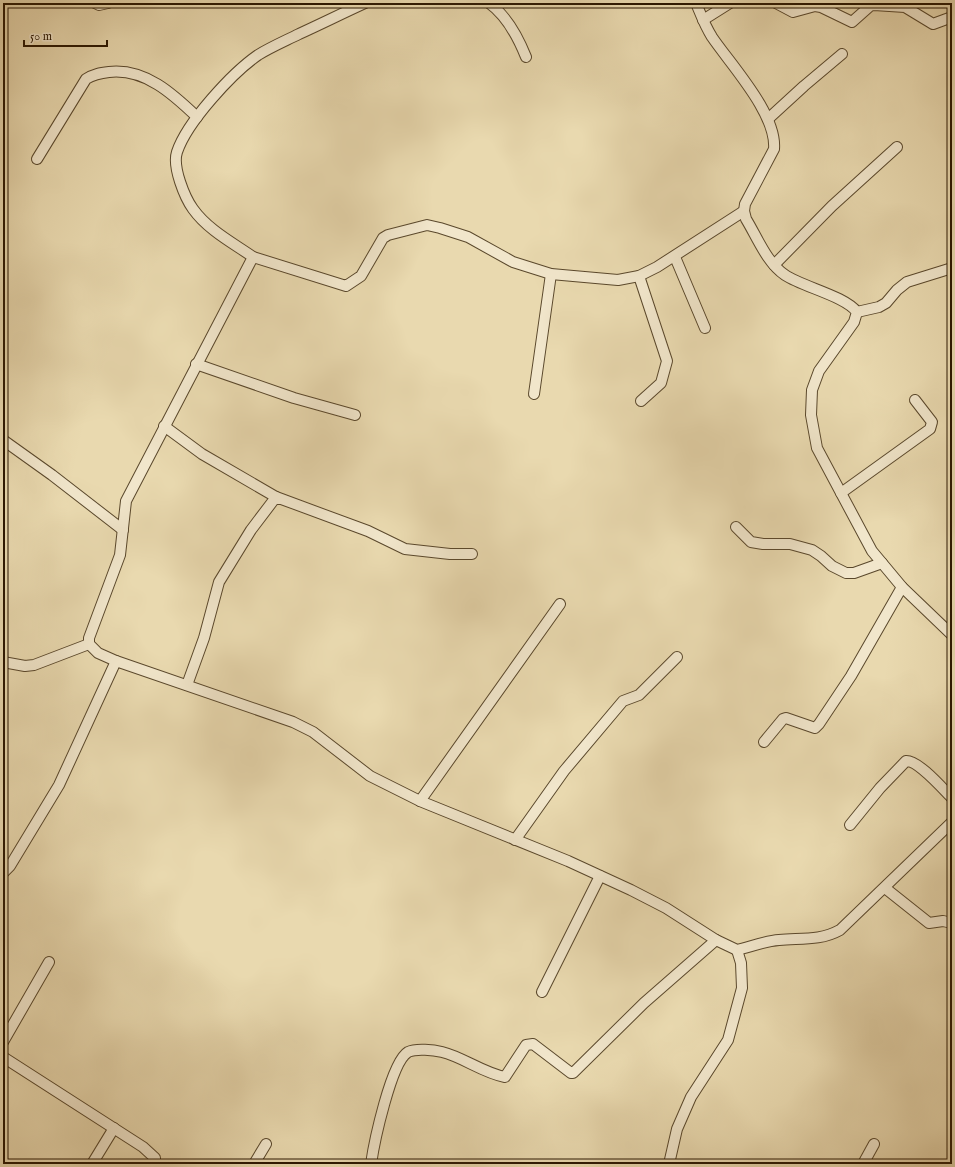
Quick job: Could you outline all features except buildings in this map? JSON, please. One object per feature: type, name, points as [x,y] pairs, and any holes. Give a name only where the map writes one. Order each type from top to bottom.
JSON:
[{"type":"street","points":[[95,3],[99,5],[108,3]]},
{"type":"street","points":[[365,3],[258,55],[243,66],[197,117],[177,153],[178,170],[184,195],[194,210],[212,228],[253,257],[346,286],[361,276],[383,238],[388,235],[426,225],[468,237],[513,262],[552,274],[618,280],[639,276],[675,257],[744,211]]},
{"type":"street","points":[[489,3],[504,18],[518,38],[526,57]]},
{"type":"street","points":[[696,3],[712,36],[736,68],[768,119],[775,139],[774,149],[749,195],[744,211],[746,219],[774,265],[785,275],[847,304],[857,312]]},
{"type":"street","points":[[703,20],[730,3]]},
{"type":"street","points":[[776,3],[793,12],[823,5],[852,22],[866,9],[874,6],[905,7],[933,24],[952,17]]},
{"type":"street","points":[[768,119],[842,54]]},
{"type":"street","points":[[37,159],[86,79],[97,73],[116,71],[129,72],[150,80],[178,98],[197,117]]},
{"type":"street","points":[[774,265],[832,206],[898,148]]},
{"type":"street","points":[[253,257],[126,501],[120,556],[89,638],[89,644],[98,653],[116,661],[293,722],[313,732],[370,776],[420,801],[568,861],[600,876],[666,908],[716,940],[736,950],[778,940],[819,938],[831,935],[840,930],[952,822]]},
{"type":"street","points":[[675,257],[705,328]]},
{"type":"street","points":[[857,312],[879,307],[886,303],[897,290],[907,282],[952,268]]},
{"type":"street","points":[[534,394],[552,274]]},
{"type":"street","points":[[639,276],[667,361],[660,383],[641,401]]},
{"type":"street","points":[[857,312],[854,322],[819,371],[812,390],[811,415],[817,448],[872,551],[902,587],[952,635]]},
{"type":"street","points":[[196,364],[294,398],[355,416]]},
{"type":"street","points":[[841,493],[930,429],[932,422],[929,415],[915,400]]},
{"type":"street","points":[[164,426],[202,454],[276,497],[368,531],[405,549],[450,554],[472,554]]},
{"type":"street","points":[[3,440],[52,475],[123,530]]},
{"type":"street","points":[[187,685],[204,638],[219,582],[251,530],[276,497]]},
{"type":"street","points":[[736,527],[751,542],[763,544],[790,544],[812,550],[836,569],[846,573],[854,573],[882,563]]},
{"type":"street","points":[[764,742],[783,719],[786,718],[815,728],[819,724],[851,676],[902,587]]},
{"type":"street","points":[[420,801],[560,604]]},
{"type":"street","points":[[3,662],[25,666],[34,665],[89,644]]},
{"type":"street","points":[[515,840],[564,771],[623,701],[638,695],[677,657]]},
{"type":"street","points":[[3,873],[10,866],[59,785],[116,661]]},
{"type":"street","points":[[850,825],[880,788],[906,761],[913,763],[924,771],[952,798]]},
{"type":"street","points":[[542,992],[600,876]]},
{"type":"street","points":[[885,888],[929,923],[943,921],[952,923]]},
{"type":"street","points":[[371,1164],[376,1131],[399,1061],[409,1052],[416,1050],[442,1052],[505,1077],[526,1045],[533,1044],[573,1073],[644,1003],[716,940]]},
{"type":"street","points":[[669,1164],[676,1129],[691,1097],[728,1040],[742,988],[741,963],[736,950]]},
{"type":"street","points":[[3,1042],[49,962]]},
{"type":"street","points":[[3,1057],[152,1153],[155,1158],[155,1164]]},
{"type":"street","points":[[92,1164],[114,1128]]},
{"type":"street","points":[[254,1164],[266,1144]]},
{"type":"street","points":[[863,1164],[874,1144]]}]
